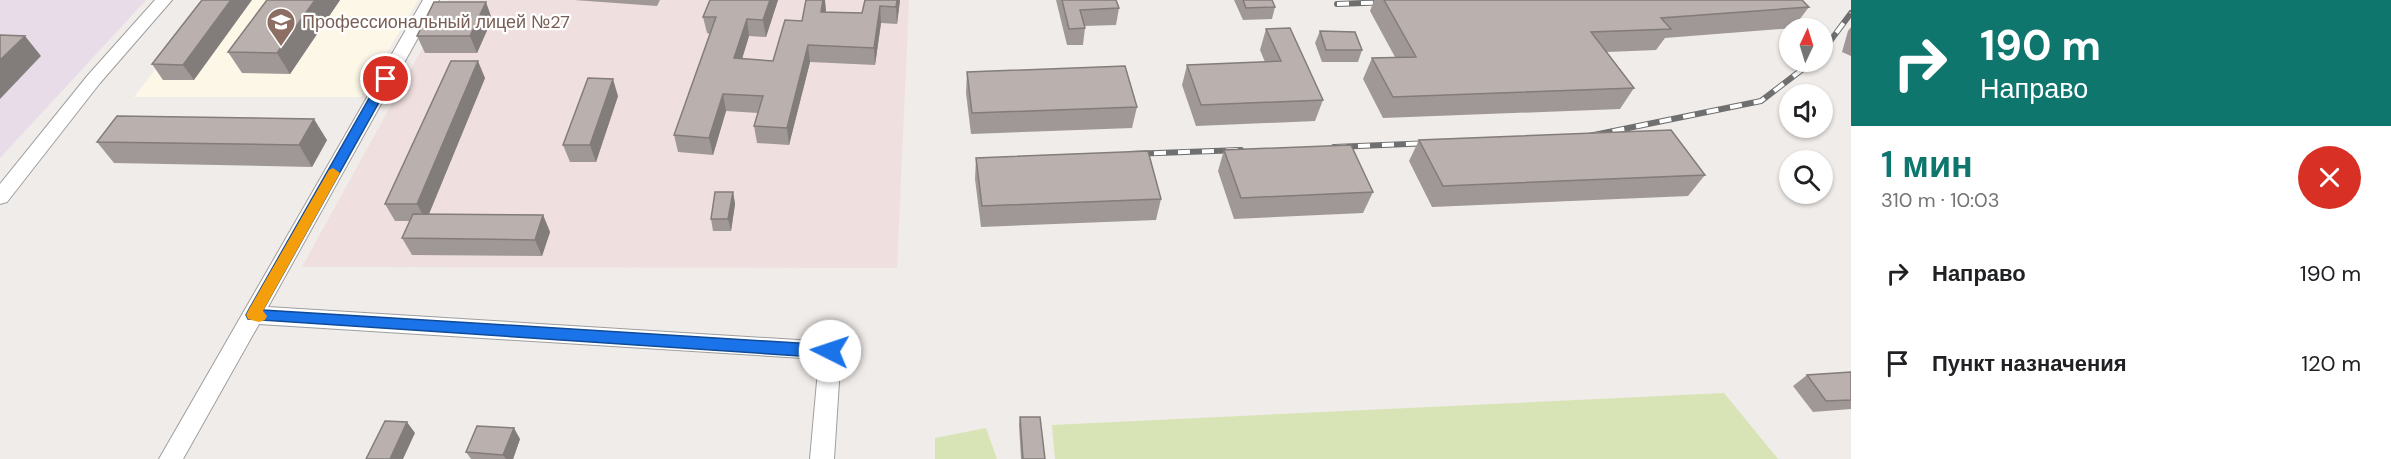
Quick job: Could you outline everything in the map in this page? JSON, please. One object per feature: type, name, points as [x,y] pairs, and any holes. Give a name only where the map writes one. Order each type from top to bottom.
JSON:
[{"type":"street","points":[[0,197],[94,79],[164,0]]},
{"type":"street","points":[[171,459],[431,0]]},
{"type":"street","points":[[253,315],[830,351],[822,459]]},
{"type":"shaded area","points":[[0,0],[146,0],[0,158]]},
{"type":"shaded area","name":"Профессиональный лицей №27","points":[[209,0],[418,0],[361,97],[134,97]]},
{"type":"shaded area","points":[[449,0],[909,0],[897,268],[302,267]]},
{"type":"green space","points":[[1724,393],[1778,459],[1055,459],[1052,425]]},
{"type":"green space","points":[[986,428],[997,459],[935,459],[935,438]]},
{"type":"building","points":[[202,0],[231,0],[183,65],[152,64]]},
{"type":"building","points":[[267,0],[315,0],[277,53],[228,52]]},
{"type":"building","points":[[710,0],[770,0],[763,20],[747,19],[734,58],[773,61],[785,20],[802,21],[806,0],[823,0],[821,12],[862,13],[865,0],[897,0],[896,7],[880,6],[874,48],[808,45],[787,128],[754,126],[763,96],[723,94],[709,138],[674,135],[716,17],[703,17]]},
{"type":"building","points":[[1062,0],[1116,0],[1119,8],[1080,10],[1085,28],[1069,29]]},
{"type":"building","points":[[1243,0],[1272,0],[1275,7],[1246,8]]},
{"type":"building","points":[[1384,0],[1802,0],[1809,7],[1661,18],[1671,29],[1591,32],[1634,88],[1393,97],[1372,58],[1416,57]]},
{"type":"building","points":[[434,2],[486,2],[470,36],[417,36]]},
{"type":"building","points":[[1290,28],[1323,100],[1201,105],[1187,65],[1281,61],[1266,29]]},
{"type":"building","points":[[1320,31],[1355,32],[1362,50],[1326,50]]},
{"type":"building","points":[[0,35],[25,36],[0,60]]},
{"type":"building","points":[[451,61],[478,61],[417,204],[385,204]]},
{"type":"building","points":[[1125,66],[1137,107],[972,113],[967,72]]},
{"type":"building","points":[[588,78],[613,79],[590,145],[563,145]]},
{"type":"building","points":[[117,116],[314,119],[299,145],[97,142]]},
{"type":"building","points":[[1671,130],[1705,175],[1443,186],[1419,140]]},
{"type":"building","points":[[1351,145],[1373,192],[1241,198],[1224,150]]},
{"type":"building","points":[[1148,151],[1161,199],[982,206],[976,158]]},
{"type":"building","points":[[715,192],[733,192],[728,219],[711,219]]},
{"type":"building","points":[[413,214],[543,215],[535,240],[402,238]]},
{"type":"building","points":[[1851,372],[1851,400],[1826,401],[1807,375]]},
{"type":"building","points":[[1020,417],[1040,417],[1045,459],[1023,459]]},
{"type":"building","points":[[385,421],[407,422],[390,459],[366,459]]},
{"type":"building","points":[[477,426],[514,428],[503,455],[466,452]]},
{"type":"railway","points":[[1337,4],[1390,2]]},
{"type":"railway","points":[[1833,37],[1851,13]]},
{"type":"railway","points":[[1589,136],[1761,101],[1799,72]]},
{"type":"railway","points":[[1334,147],[1433,143]]},
{"type":"railway","points":[[1130,154],[1241,150]]},
{"type":"slow traffic","points":[[259,316],[253,315],[333,173]]},
{"type":"place","name":"Профессиональный лицей №27","points":[[281,48]]},
{"type":"route","points":[[386,79],[253,315],[830,351]]}]
